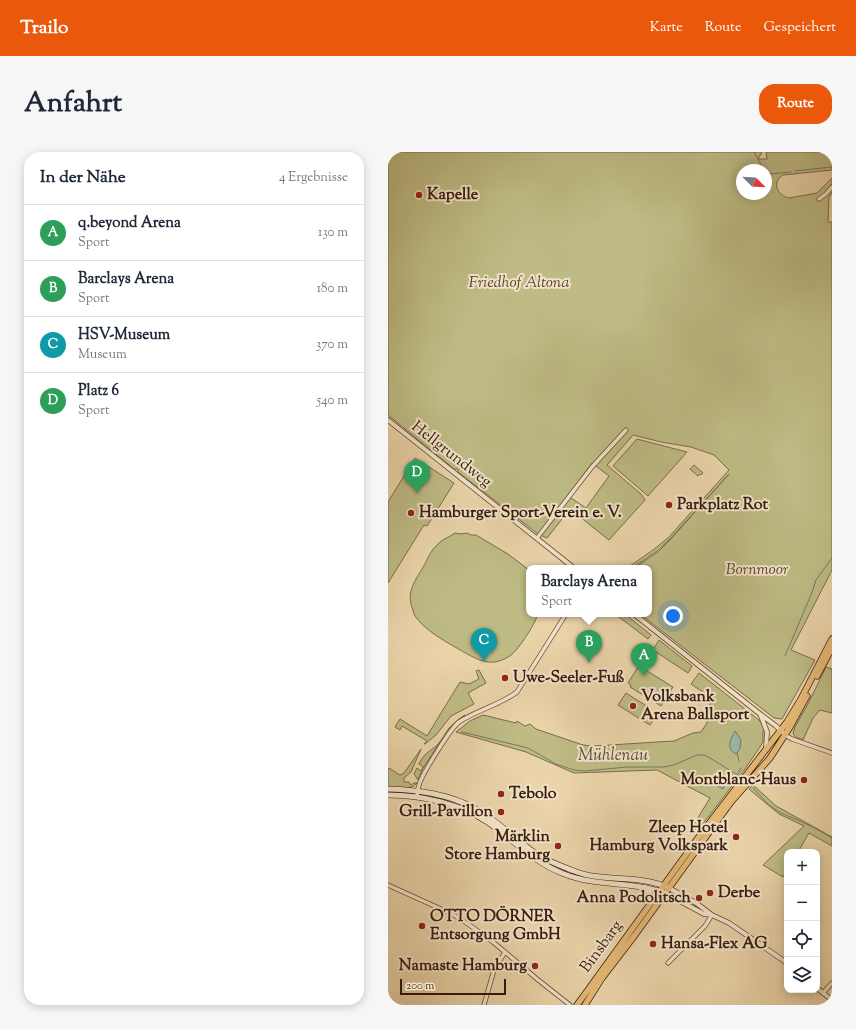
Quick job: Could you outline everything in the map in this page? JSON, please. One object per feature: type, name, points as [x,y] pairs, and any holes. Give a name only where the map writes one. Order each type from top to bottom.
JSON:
[{"type":"main road","points":[[783,733],[832,639]]},
{"type":"main road","points":[[783,733],[796,718],[832,648]]},
{"type":"main road","name":"Binsbarg","points":[[577,1005],[723,804],[765,751],[783,733]]},
{"type":"main road","name":"Binsbarg","points":[[585,1005],[609,969],[622,954],[731,802],[770,758],[783,733]]},
{"type":"main road","points":[[388,789],[418,790],[448,797],[477,809],[535,853],[569,869],[596,877],[642,881],[663,885],[667,891]]},
{"type":"main road","points":[[388,795],[417,797],[451,805],[472,813],[490,824],[532,857],[562,874],[589,881],[667,891]]},
{"type":"main road","points":[[645,887],[650,894],[651,902]]},
{"type":"street","points":[[819,199],[832,187]]},
{"type":"street","name":"Hellgrundweg","points":[[388,420],[570,565]]},
{"type":"street","points":[[537,538],[592,467],[626,430]]},
{"type":"street","points":[[417,797],[424,773],[454,727],[461,721],[517,692],[564,617]]},
{"type":"street","points":[[638,617],[783,733],[792,739],[832,753]]},
{"type":"street","points":[[760,714],[767,732],[765,751]]},
{"type":"street","points":[[388,885],[460,918],[493,942],[570,1005]]},
{"type":"street","points":[[667,891],[704,914],[712,915],[729,923],[784,961]]},
{"type":"street","points":[[668,963],[705,926],[712,915]]},
{"type":"street","points":[[484,1005],[494,970],[505,952]]},
{"type":"street","points":[[823,993],[832,983]]},
{"type":"street","points":[[820,990],[832,1000]]},
{"type":"green space","name":"Friedhof Altona","points":[[388,152],[762,152],[758,159],[767,159],[766,152],[832,152],[832,170],[783,175],[777,183],[777,189],[779,192],[789,198],[817,193],[832,178],[832,192],[829,198],[828,222],[832,222],[832,570],[791,650],[815,660],[782,719],[774,718],[644,617],[652,617],[652,565],[638,565],[658,552],[670,540],[729,474],[670,539],[657,551],[636,565],[631,565],[668,538],[729,470],[714,455],[691,447],[633,435],[607,465],[641,494],[645,500],[609,540],[570,509],[547,538],[538,534],[458,472],[458,469],[454,469],[388,415]],"holes":[[[592,463],[609,476],[586,508],[568,496]]]},
{"type":"green space","points":[[637,439],[687,452],[648,496],[613,466]]},
{"type":"green space","name":"Hamburger Sport-Verein e. V.","points":[[415,458],[454,483],[427,526],[424,525],[388,583],[388,502]]},
{"type":"green space","points":[[694,465],[703,473],[701,475],[700,474],[698,476],[690,469]]},
{"type":"green space","points":[[455,533],[476,535],[508,554],[526,568],[526,617],[537,617],[530,631],[521,644],[507,658],[499,661],[488,662],[471,656],[433,633],[419,621],[414,614],[410,597],[411,591],[430,553],[442,541]]},
{"type":"green space","points":[[619,617],[629,617],[651,635],[648,639]]},
{"type":"green space","points":[[659,640],[692,666],[688,673],[653,650]]},
{"type":"green space","points":[[645,656],[649,659],[644,669],[673,687],[661,706],[630,687],[631,685],[628,683]]},
{"type":"green space","points":[[826,667],[832,669],[832,713],[820,710],[813,718],[803,740],[795,737],[793,733],[795,727]]},
{"type":"green space","points":[[479,670],[486,683],[468,693],[474,704],[451,716],[436,735],[425,744],[427,741],[402,726],[400,730],[395,727],[400,719],[427,736],[460,682],[469,684],[479,679],[476,671]]},
{"type":"green space","points":[[699,673],[759,720],[765,729],[763,731],[763,742],[745,769],[702,825],[693,831],[691,829],[710,798],[657,770],[574,773],[526,752],[456,732],[470,721],[483,715],[516,723],[517,721],[525,726],[530,724],[536,729],[583,745],[593,746],[674,741],[693,733],[701,732],[707,723],[710,704],[713,699],[691,684]]},
{"type":"green space","name":"Volksbank Arena Ballsport","points":[[626,693],[648,707],[640,719],[618,705]]},
{"type":"green space","points":[[648,711],[656,716],[650,725],[642,720]]},
{"type":"green space","points":[[441,740],[422,770],[418,780],[414,774],[417,768],[421,771],[423,767],[419,764],[421,760]]},
{"type":"green space","points":[[421,749],[411,772],[404,778],[404,782],[409,782],[411,785],[417,783],[408,788],[388,787],[389,768],[400,775],[404,773]]},
{"type":"green space","points":[[753,785],[776,806],[832,837],[832,846],[809,833],[800,849],[784,849],[783,877],[763,865],[804,826],[779,814],[749,789]]},
{"type":"green space","points":[[433,795],[462,804],[475,810],[520,843],[568,872],[544,862],[492,823],[433,798]]},
{"type":"shaded area","points":[[735,731],[741,740],[740,749],[736,754],[730,746]]},
{"type":"shaded area","points":[[720,777],[725,781],[723,789],[712,783],[710,780],[715,780]]},
{"type":"waterway","points":[[754,152],[761,164]]},
{"type":"waterway","points":[[795,171],[832,167]]},
{"type":"waterway","points":[[772,174],[791,172]]},
{"type":"waterway","points":[[785,656],[816,580],[832,558]]},
{"type":"waterway","name":"Mühlenau","points":[[462,732],[528,748],[556,764],[574,770],[584,771],[627,767],[664,767],[674,765],[697,755],[704,755],[739,776]]},
{"type":"waterway","points":[[737,753],[739,761]]},
{"type":"waterway","points":[[738,774],[741,768]]},
{"type":"waterway","name":"Mühlenau","points":[[753,788],[768,804],[779,812],[813,827],[832,838]]},
{"type":"place","name":"Kapelle","points":[[419,195]]},
{"type":"place","name":"Platz 6","points":[[417,493]]},
{"type":"place","name":"Parkplatz Rot","points":[[669,505]]},
{"type":"place","name":"Hamburger Sport-Verein e. V.","points":[[411,513]]},
{"type":"place","name":"HSV-Museum","points":[[484,661]]},
{"type":"place","name":"Barclays Arena","points":[[589,663]]},
{"type":"place","name":"q.beyond Arena","points":[[644,676]]},
{"type":"place","name":"Uwe-Seeler-Fuß","points":[[505,678]]},
{"type":"place","name":"Volksbank Arena Ballsport","points":[[633,706]]},
{"type":"place","name":"Montblanc-Haus","points":[[804,780]]},
{"type":"place","name":"Tebolo","points":[[501,794]]},
{"type":"place","name":"Grill-Pavillon","points":[[501,812]]},
{"type":"place","name":"Zleep Hotel Hamburg Volkspark","points":[[736,837]]},
{"type":"place","name":"Märklin Store Hamburg","points":[[558,846]]},
{"type":"place","name":"Derbe","points":[[710,893]]},
{"type":"place","name":"Anna Podolitsch","points":[[699,898]]},
{"type":"place","name":"OTTO DÖRNER Entsorgung GmbH","points":[[422,926]]},
{"type":"place","name":"Hansa-Flex AG","points":[[653,944]]},
{"type":"place","name":"Namaste Hamburg","points":[[535,966]]},
{"type":"park label","name":"Bornmoor","points":[[757,570]]}]
